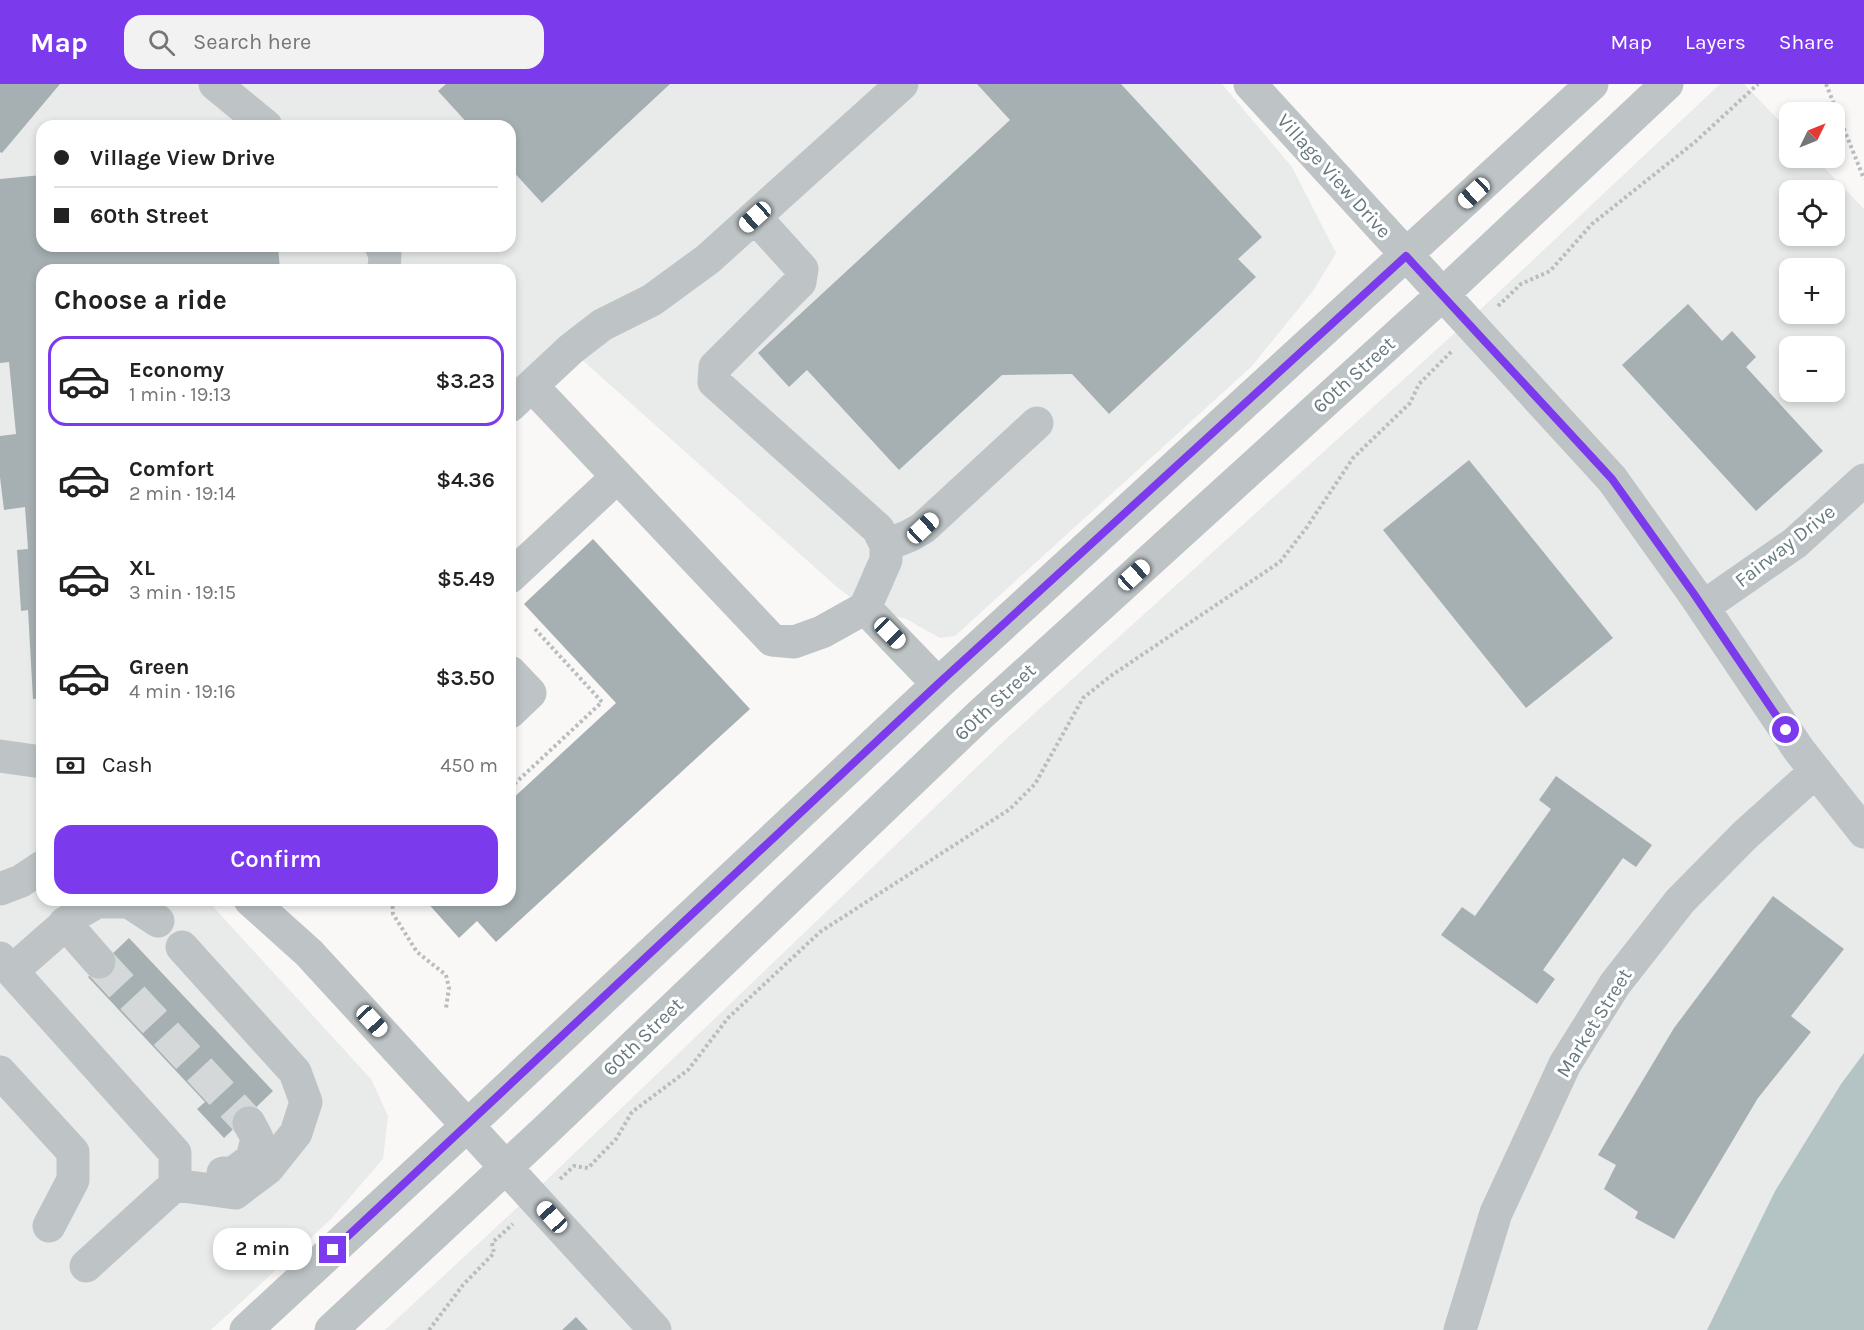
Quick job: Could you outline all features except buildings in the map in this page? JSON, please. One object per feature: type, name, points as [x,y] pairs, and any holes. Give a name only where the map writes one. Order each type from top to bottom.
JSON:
[{"type":"street","points":[[214,84],[259,120]]},
{"type":"street","points":[[755,217],[802,269],[801,282],[715,367],[714,382],[878,529],[886,545],[886,560],[865,608],[822,632],[794,642],[772,640],[616,477],[521,396],[602,325],[652,300],[708,259],[902,84]]},
{"type":"street","name":"Village View Drive","points":[[1250,84],[1612,479],[1703,607],[1799,750],[1864,832]]},
{"type":"street","points":[[246,1330],[938,684],[1592,84]]},
{"type":"street","name":"60th Street","points":[[332,1330],[981,714],[1442,296],[1667,84]]},
{"type":"street","points":[[886,545],[923,528],[1037,423]]},
{"type":"street","points":[[516,571],[616,477]]},
{"type":"street","name":"Fairway Drive","points":[[1703,607],[1795,543],[1864,480]]},
{"type":"street","points":[[865,608],[938,684]]},
{"type":"street","points":[[516,678],[530,693],[516,706]]},
{"type":"street","points":[[0,756],[36,761]]},
{"type":"street","name":"Market Street","points":[[1460,1330],[1496,1213],[1565,1064],[1615,984],[1680,901],[1745,835],[1816,771]]},
{"type":"street","points":[[0,889],[21,881],[36,871]]},
{"type":"street","points":[[90,906],[78,912],[6,964],[175,1169],[236,1193],[268,1168],[296,1133],[306,1102],[296,1072],[182,947]]},
{"type":"street","points":[[135,906],[158,921]]},
{"type":"street","points":[[257,906],[309,953],[655,1330]]},
{"type":"street","points":[[65,923],[99,962]]},
{"type":"street","points":[[0,1072],[73,1152],[74,1180],[49,1226]]},
{"type":"street","points":[[175,1169],[232,1174],[252,1159],[257,1138],[249,1123]]},
{"type":"street","points":[[86,1266],[175,1169]]},
{"type":"path","points":[[1521,284],[1550,271],[1592,224],[1695,142],[1758,84]]},
{"type":"path","points":[[1826,84],[1864,179]]},
{"type":"path","points":[[574,1166],[588,1168],[616,1139],[632,1112],[688,1070],[728,1018],[820,932],[1010,809],[1035,784],[1083,698],[1112,675],[1280,562],[1307,527],[1353,458],[1410,403],[1419,384]]},
{"type":"path","points":[[516,782],[602,702],[534,629]]},
{"type":"path","points":[[392,906],[393,915],[417,952],[442,972],[448,981],[446,1008]]},
{"type":"path","points":[[429,1330],[463,1285],[494,1253],[492,1243]]},
{"type":"shaded area","points":[[0,84],[1222,84],[1292,167],[1336,253],[1313,291],[1251,367],[955,636],[940,638],[906,619],[865,608],[838,588],[571,350],[516,400],[516,264],[36,264],[36,906],[212,906],[371,1079],[388,1116],[383,1159],[331,1219],[211,1330],[0,1330]]},
{"type":"shaded area","points":[[1720,84],[1744,84],[1779,121],[1779,168],[1825,168],[1836,180],[1779,180],[1779,246],[1845,246],[1845,189],[1864,209],[1864,1053],[1841,1084],[1775,1191],[1707,1330],[385,1330],[532,1194],[1005,740],[1467,322]]},
{"type":"shaded area","points":[[1864,1053],[1864,1330],[1707,1330],[1775,1191],[1841,1084]]},
{"type":"tunnel","points":[[99,962],[249,1123]]},
{"type":"route","points":[[333,1250],[938,684],[1406,256],[1612,479],[1694,594],[1786,730]]}]
